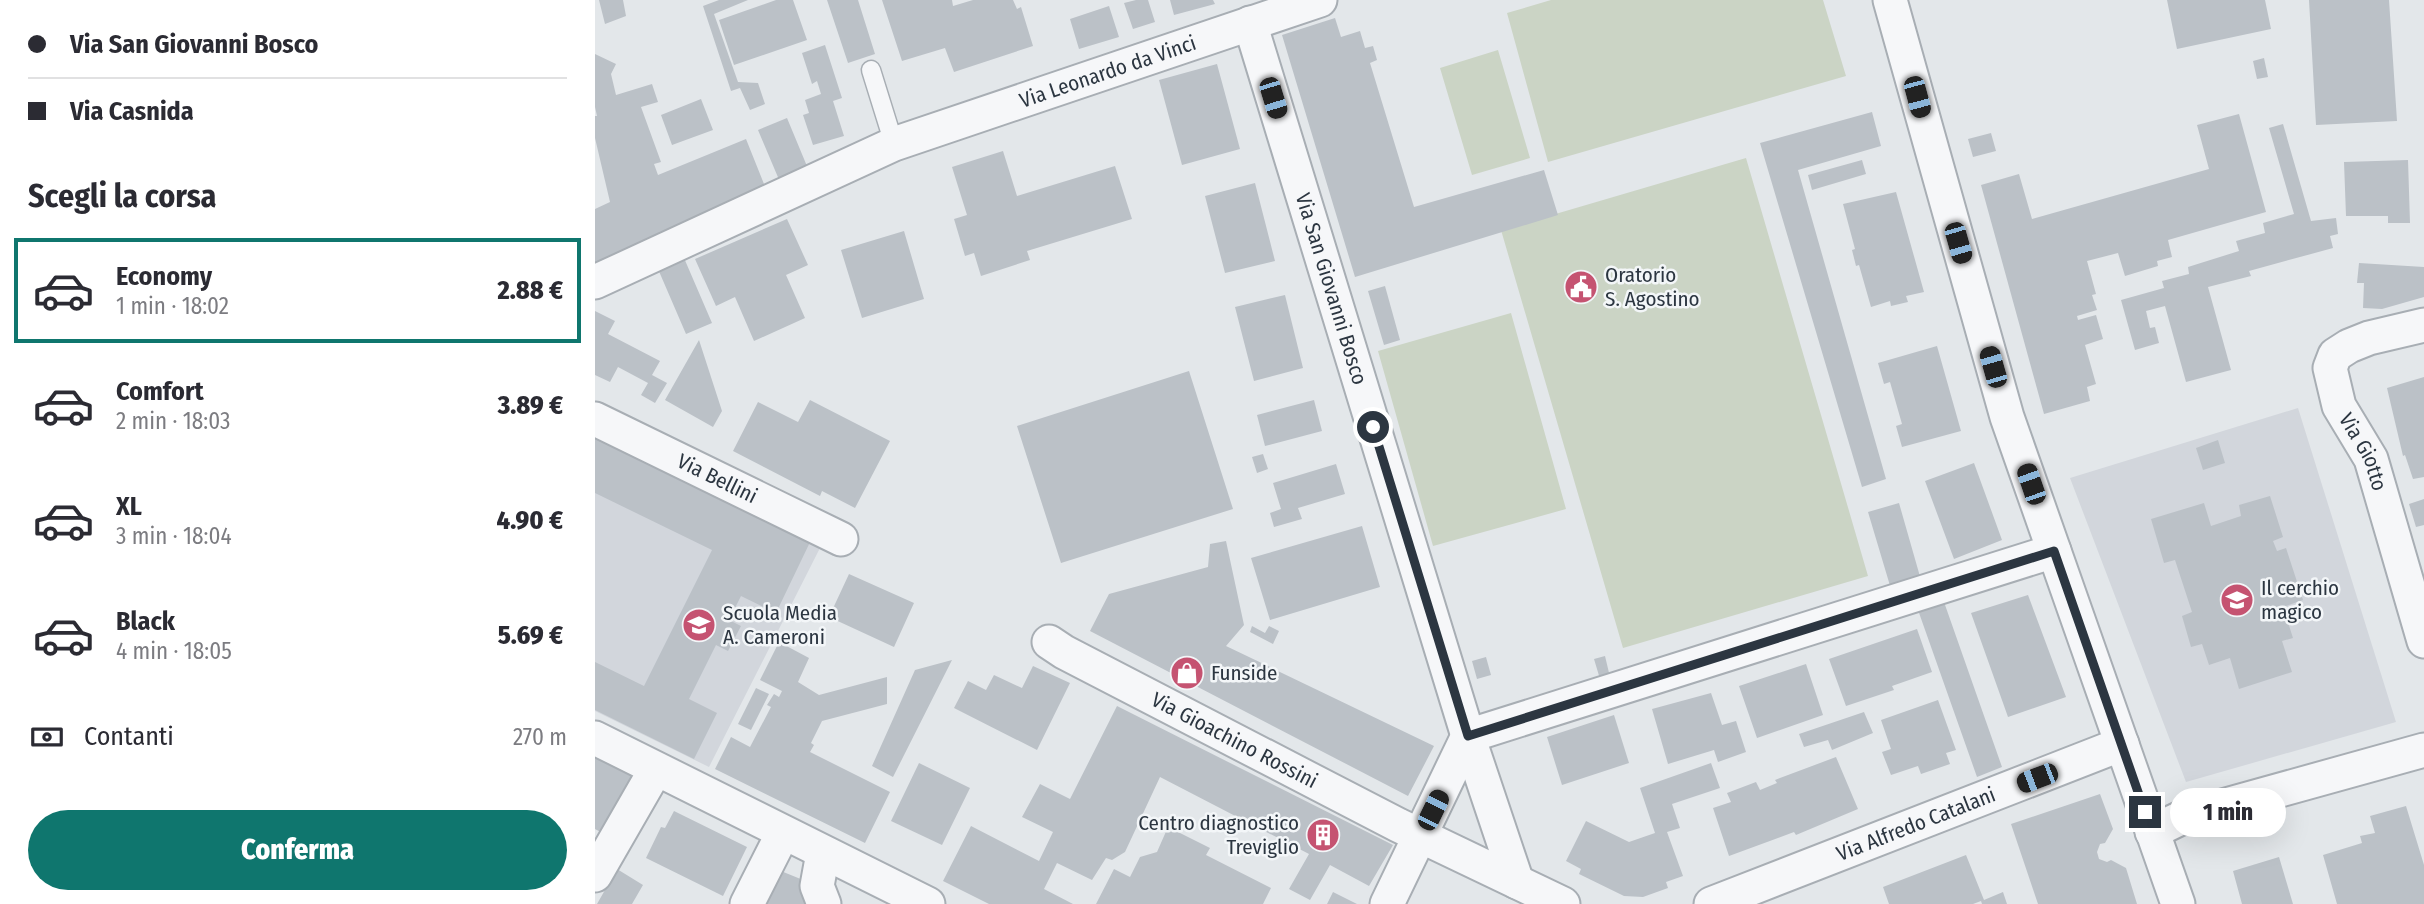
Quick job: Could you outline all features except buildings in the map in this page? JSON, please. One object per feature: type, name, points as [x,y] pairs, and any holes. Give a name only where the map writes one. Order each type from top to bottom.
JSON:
[{"type":"street","name":"Via Leonardo da Vinci","points":[[595,282],[894,144],[1320,0]]},
{"type":"street","points":[[1890,0],[2007,417],[2178,904]]},
{"type":"street","name":"Via San Giovanni Bosco","points":[[1250,23],[1468,736],[1517,882]]},
{"type":"street","name":"Via Giotto","points":[[2424,325],[2369,338],[2349,346],[2335,355],[2330,368],[2339,406],[2371,459],[2424,640]]},
{"type":"street","name":"Via Bellini","points":[[595,419],[841,539]]},
{"type":"street","points":[[1387,904],[1468,736],[2054,551]]},
{"type":"street","name":"Via Gioachino Rossini","points":[[1049,642],[1386,819],[1563,904]]},
{"type":"street","points":[[595,738],[928,904]]},
{"type":"street","name":"Via Alfredo Catalani","points":[[1711,904],[2122,744]]},
{"type":"street","points":[[2152,832],[2183,817],[2424,750]]},
{"type":"street","points":[[595,875],[656,769]]},
{"type":"street","points":[[747,904],[783,833]]},
{"type":"street","points":[[823,853],[817,886],[824,904]]},
{"type":"lane","points":[[871,70],[894,144]]},
{"type":"shaded area","name":"Il cerchio magico","points":[[2298,408],[2396,722],[2186,782],[2070,478]]},
{"type":"shaded area","points":[[595,434],[821,546],[709,767],[595,711]]},
{"type":"green space","points":[[1551,0],[1823,0],[1846,76],[1548,162],[1507,13]]},
{"type":"green space","points":[[1498,50],[1530,158],[1472,175],[1440,68]]},
{"type":"green space","points":[[1746,158],[1868,576],[1623,648],[1501,230]]},
{"type":"green space","points":[[1511,313],[1566,509],[1433,546],[1378,351]]},
{"type":"place","name":"Oratorio S. Agostino","points":[[1581,287]]},
{"type":"place","name":"Il cerchio magico","points":[[2237,600]]},
{"type":"place","name":"Scuola Media A. Cameroni","points":[[699,625]]},
{"type":"place","name":"Funside","points":[[1187,673]]},
{"type":"place","name":"Centro diagnostico Treviglio","points":[[1323,835]]},
{"type":"route","points":[[1373,427],[1468,736],[2054,551],[2145,812]]}]
